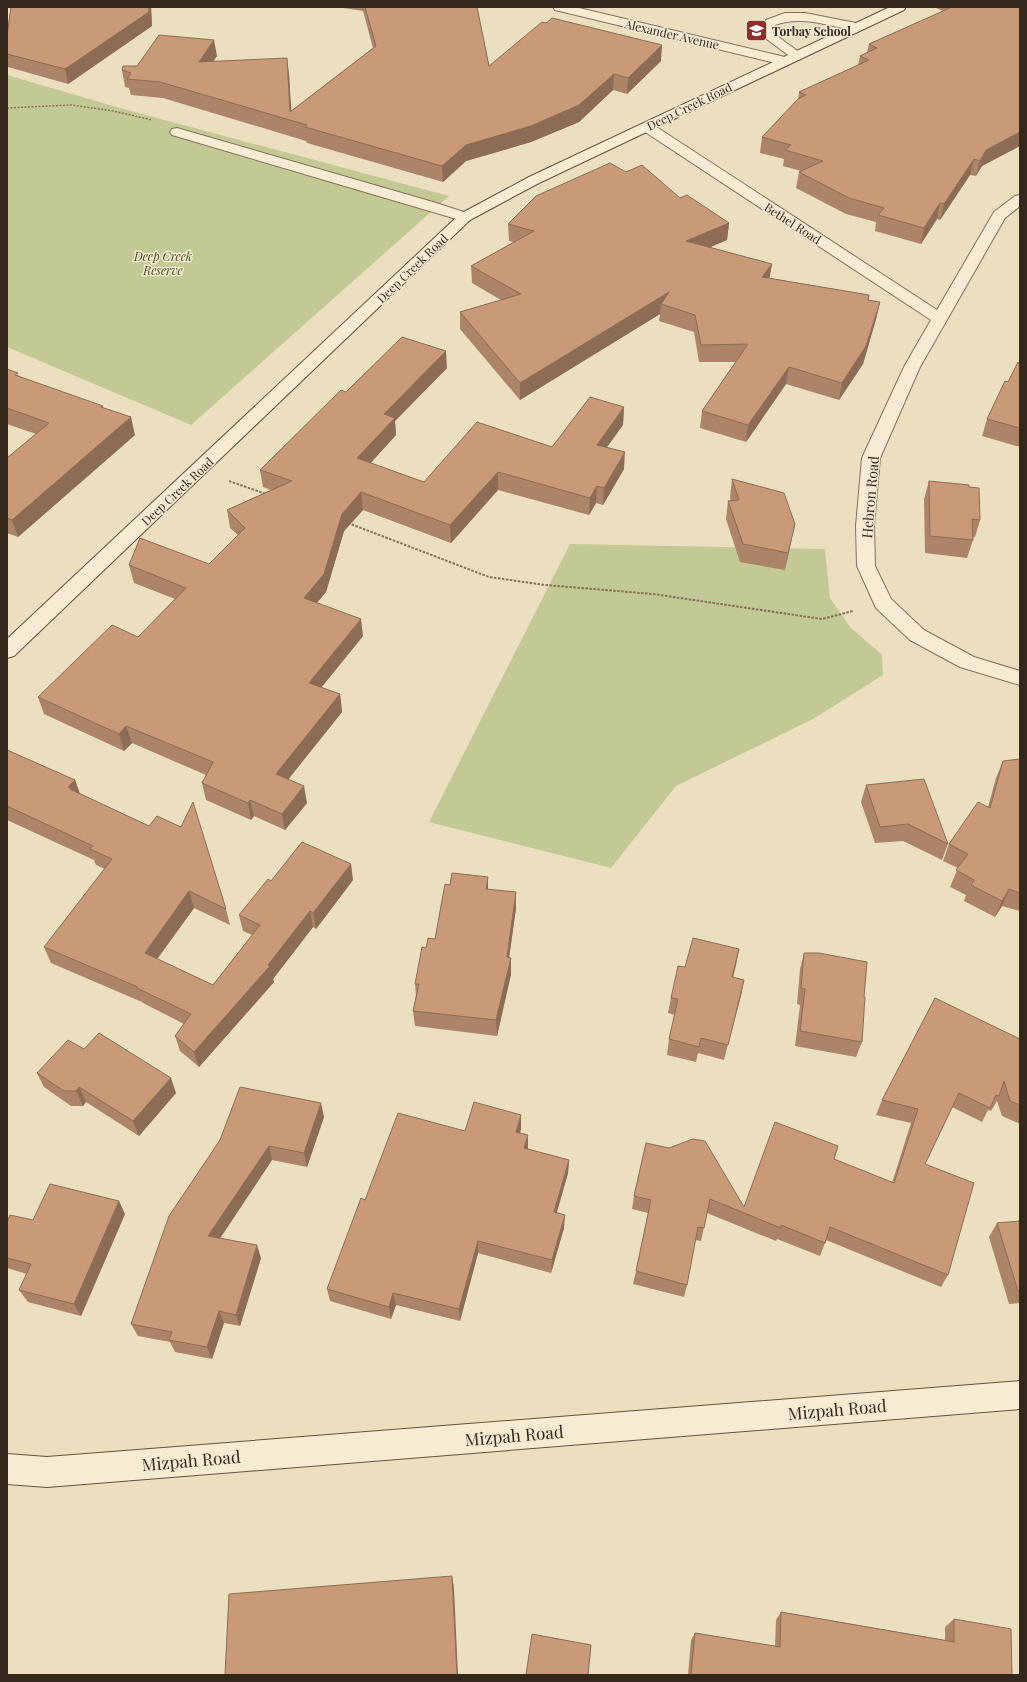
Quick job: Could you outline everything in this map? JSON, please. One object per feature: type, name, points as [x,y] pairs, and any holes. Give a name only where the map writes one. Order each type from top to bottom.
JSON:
[{"type":"street","name":"Alexander Avenue","points":[[559,7],[791,58]]},
{"type":"street","name":"Deep Creek Road","points":[[7,651],[466,217],[534,180],[900,7]]},
{"type":"street","points":[[791,58],[766,34],[770,23],[785,17],[805,17],[856,27]]},
{"type":"street","name":"Bethel Road","points":[[647,127],[940,319]]},
{"type":"street","points":[[177,132],[466,217]]},
{"type":"street","name":"Hebron Road","points":[[1020,199],[999,215],[912,367],[871,458],[865,526],[866,566],[883,603],[917,635],[967,662],[1020,678]]},
{"type":"street","name":"Mizpah Road","points":[[7,1469],[47,1472],[1020,1394]]},
{"type":"path","points":[[7,108],[71,105],[106,110],[155,121],[177,132]]},
{"type":"path","points":[[200,470],[267,494]]},
{"type":"path","points":[[341,521],[489,577],[545,585],[653,594],[822,619],[883,603]]},
{"type":"green space","name":"Deep Creek Reserve","points":[[7,75],[120,108],[449,196],[191,425],[7,347]]},
{"type":"green space","points":[[570,544],[825,549],[830,598],[851,628],[882,655],[883,675],[813,719],[676,786],[611,868],[429,822]]},
{"type":"building","points":[[11,7],[149,7],[149,12],[65,69],[7,54],[7,35]]},
{"type":"building","points":[[365,7],[477,7],[489,66],[542,22],[546,23],[552,18],[662,45],[628,78],[614,74],[579,105],[531,126],[466,145],[442,166],[305,127],[307,125],[160,82],[127,79],[131,73],[122,70],[123,66],[137,66],[159,35],[214,40],[199,62],[287,58],[290,112],[376,46]]},
{"type":"building","points":[[952,7],[1020,7],[1020,132],[986,150],[980,161],[974,159],[944,204],[940,203],[924,228],[878,215],[884,208],[849,198],[799,172],[823,161],[785,150],[791,145],[762,137],[799,98],[806,95],[799,92],[869,60],[860,56],[877,48],[869,44]]},
{"type":"building","points":[[610,163],[626,172],[642,165],[680,198],[687,195],[729,223],[686,241],[772,264],[762,277],[869,295],[868,300],[880,302],[866,346],[842,383],[789,367],[748,425],[702,411],[748,344],[701,345],[695,315],[661,304],[669,292],[520,383],[460,312],[521,294],[471,266],[534,231],[508,224],[536,196]]},
{"type":"building","points":[[402,337],[446,351],[384,414],[395,418],[357,458],[424,482],[477,422],[552,447],[590,397],[624,407],[597,445],[625,452],[604,488],[597,486],[590,498],[498,472],[450,525],[361,492],[342,514],[324,574],[304,598],[361,619],[309,683],[340,694],[276,774],[304,786],[282,814],[250,800],[248,803],[202,783],[213,762],[126,726],[119,734],[38,697],[112,625],[138,637],[186,588],[129,565],[140,538],[209,564],[245,528],[227,510],[292,481],[260,470],[341,390],[346,392]]},
{"type":"building","points":[[1018,362],[1020,364],[1020,428],[987,419],[1005,381],[1008,382]]},
{"type":"building","points":[[7,369],[18,373],[15,375],[131,417],[12,520],[7,518],[7,458],[49,423],[7,408]]},
{"type":"building","points":[[732,479],[784,493],[795,524],[788,553],[743,544],[728,501],[739,500]]},
{"type":"building","points":[[929,481],[969,485],[969,487],[979,488],[980,520],[972,519],[973,540],[930,536]]},
{"type":"building","points":[[7,750],[75,780],[68,787],[71,788],[70,789],[149,826],[157,816],[181,827],[193,802],[226,909],[189,891],[145,953],[213,985],[260,925],[239,915],[268,879],[271,881],[302,842],[351,864],[313,913],[310,911],[268,965],[270,966],[194,1052],[175,1036],[191,1014],[137,988],[138,987],[44,947],[112,859],[90,849],[93,846],[7,806]]},
{"type":"building","points":[[1020,759],[1020,893],[1009,889],[1002,901],[971,885],[974,880],[956,870],[968,854],[949,844],[978,802],[990,808],[1003,761]]},
{"type":"building","points":[[924,779],[948,844],[908,824],[880,827],[866,785]]},
{"type":"building","points":[[452,873],[488,877],[486,889],[516,892],[507,957],[511,958],[496,1020],[413,1011],[419,984],[415,984],[422,947],[426,948],[428,938],[435,939],[445,884],[450,885]]},
{"type":"building","points":[[693,938],[739,949],[732,977],[744,980],[728,1045],[701,1038],[699,1047],[669,1039],[678,999],[671,998],[678,966],[685,967]]},
{"type":"building","points":[[804,953],[819,953],[867,962],[862,1042],[800,1031],[805,989],[801,988]]},
{"type":"building","points":[[935,998],[1020,1039],[1020,1105],[1010,1101],[1004,1081],[999,1096],[996,1095],[990,1108],[959,1093],[925,1164],[974,1183],[948,1275],[830,1227],[825,1243],[781,1225],[781,1228],[710,1199],[704,1228],[698,1227],[687,1285],[636,1271],[651,1200],[634,1196],[646,1143],[669,1148],[693,1139],[705,1141],[744,1207],[775,1122],[838,1146],[834,1159],[894,1183],[918,1109],[882,1100]]},
{"type":"building","points":[[99,1033],[171,1078],[133,1121],[79,1087],[76,1091],[64,1091],[37,1073],[68,1040],[84,1049]]},
{"type":"building","points":[[240,1087],[321,1103],[304,1153],[269,1146],[208,1236],[257,1245],[236,1315],[219,1311],[207,1347],[169,1340],[172,1332],[131,1324],[169,1216],[220,1140]]},
{"type":"building","points":[[474,1102],[521,1115],[516,1132],[528,1135],[524,1148],[569,1160],[554,1212],[565,1215],[552,1260],[478,1241],[459,1309],[393,1293],[389,1307],[327,1289],[361,1198],[365,1200],[398,1113],[465,1131]]},
{"type":"building","points":[[50,1184],[119,1201],[74,1304],[19,1290],[31,1264],[7,1258],[7,1222],[10,1215],[33,1220]]},
{"type":"building","points":[[1020,1221],[1020,1291],[1018,1291],[997,1223]]},
{"type":"building","points":[[452,1576],[457,1675],[225,1675],[229,1594]]},
{"type":"building","points":[[781,1612],[954,1642],[954,1619],[1011,1629],[1012,1675],[691,1675],[695,1633],[780,1647]]},
{"type":"building","points":[[532,1634],[591,1645],[588,1675],[526,1675]]},
{"type":"place","name":"Torbay School","points":[[756,31]]}]
